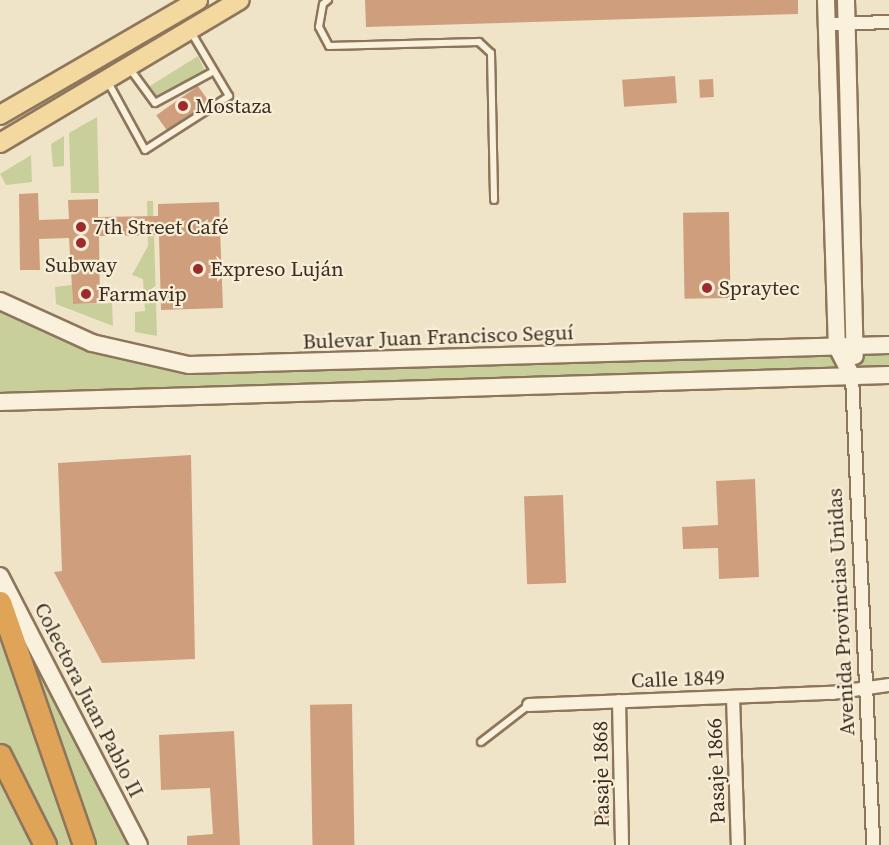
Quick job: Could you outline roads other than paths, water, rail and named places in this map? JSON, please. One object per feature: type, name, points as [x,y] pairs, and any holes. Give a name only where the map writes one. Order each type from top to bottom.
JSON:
[{"type":"highway","points":[[0,602],[84,845]]},
{"type":"highway","points":[[0,755],[45,845]]},
{"type":"main road","points":[[0,115],[198,0]]},
{"type":"main road","points":[[0,143],[240,0]]},
{"type":"main road","name":"Avenida Provincias Unidas","points":[[826,0],[837,347],[852,376]]},
{"type":"main road","name":"Avenida Provincias Unidas","points":[[846,0],[857,346],[852,376]]},
{"type":"main road","name":"Bulevar Juan Francisco Seguí","points":[[0,302],[92,342],[189,365],[889,345]]},
{"type":"main road","points":[[0,402],[889,375]]},
{"type":"main road","name":"Colectora Juan Pablo II","points":[[0,576],[139,845]]},
{"type":"street","points":[[826,24],[889,22]]},
{"type":"street","name":"Avenida Provincias Unidas","points":[[852,376],[868,687],[873,845]]},
{"type":"street","name":"Calle 1849","points":[[529,705],[733,697],[889,685]]},
{"type":"street","name":"Pasaje 1866","points":[[733,697],[738,845]]},
{"type":"street","name":"Pasaje 1868","points":[[619,701],[622,845]]},
{"type":"lane","points":[[328,0],[322,4],[319,27],[329,46],[479,42],[491,53],[494,200]]},
{"type":"lane","points":[[106,79],[145,150],[229,96],[189,30]]},
{"type":"lane","points":[[128,66],[155,103],[214,71]]},
{"type":"lane","name":"Calle 1849","points":[[481,742],[529,705]]},
{"type":"place","name":"Mostaza","points":[[183,106]]},
{"type":"place","name":"7th Street Café","points":[[81,227]]},
{"type":"place","name":"Subway","points":[[81,243]]},
{"type":"place","name":"Expreso Luján","points":[[198,269]]},
{"type":"place","name":"Spraytec","points":[[707,288]]},
{"type":"place","name":"Farmavip","points":[[86,294]]}]
